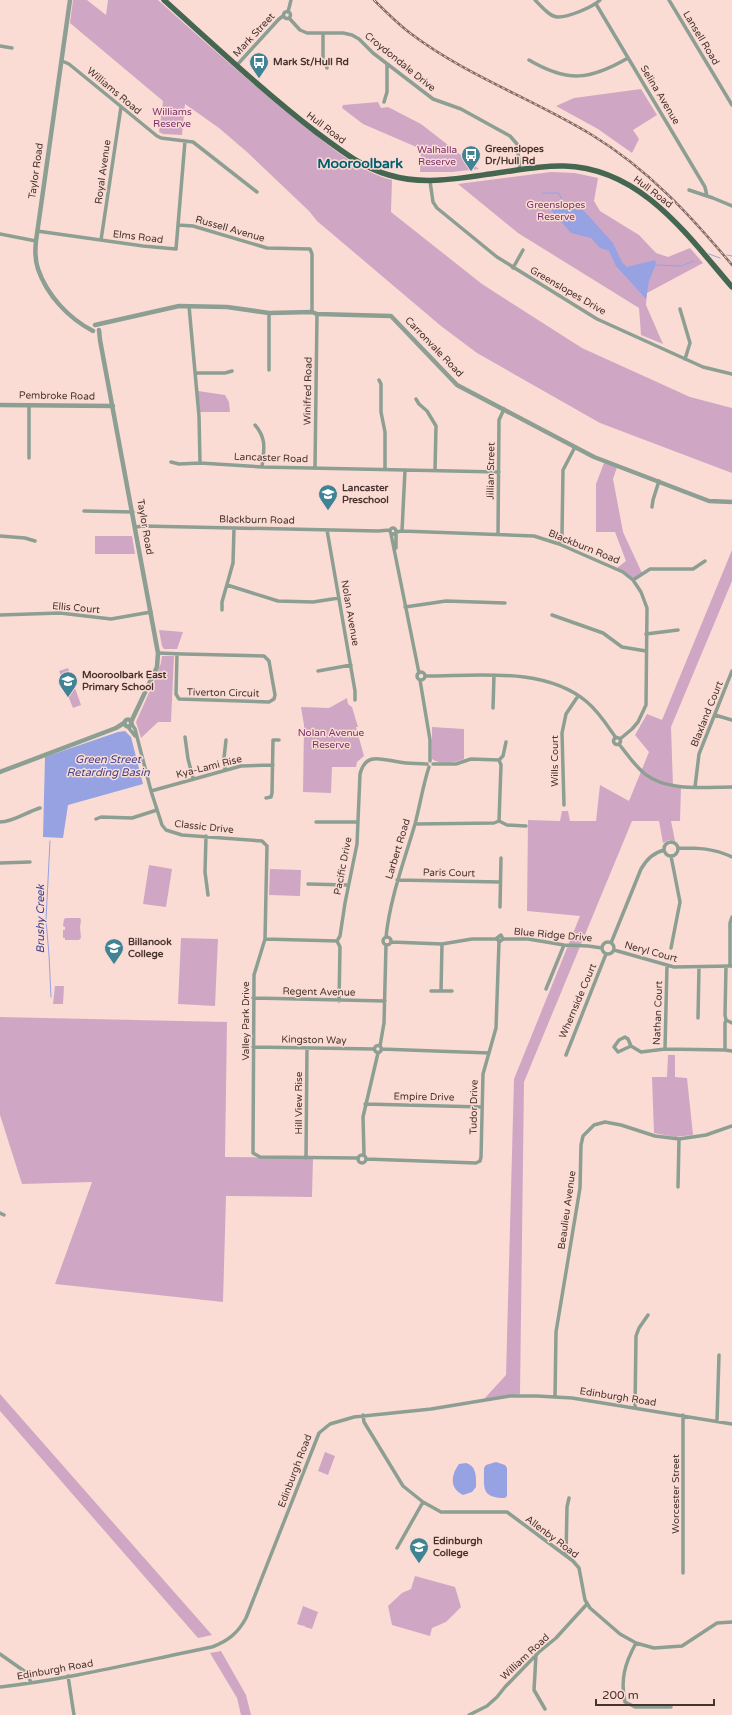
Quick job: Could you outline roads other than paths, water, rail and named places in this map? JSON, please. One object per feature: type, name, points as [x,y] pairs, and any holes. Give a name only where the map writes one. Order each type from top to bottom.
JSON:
[{"type":"main road","name":"Hull Road","points":[[164,0],[283,106],[357,161],[396,177],[430,181],[552,166],[586,168],[621,180],[638,189],[664,211],[686,233],[732,288]]},
{"type":"street","name":"Taylor Road","points":[[70,0],[37,231],[37,268],[43,282],[62,308],[75,320],[94,332],[100,340]]},
{"type":"street","points":[[288,12],[284,13],[286,18],[291,16],[288,12],[291,0]]},
{"type":"street","points":[[535,0],[545,10],[557,17],[567,16],[596,4],[600,0]]},
{"type":"street","name":"Lansell Road","points":[[669,0],[732,105]]},
{"type":"street","name":"Selina Avenue","points":[[596,4],[705,187],[707,196]]},
{"type":"street","name":"Mark Street","points":[[237,65],[279,19],[284,16]]},
{"type":"street","name":"Croydondale Drive","points":[[289,18],[303,32],[343,32],[352,35],[433,99],[461,110],[513,138],[516,144],[520,170]]},
{"type":"street","points":[[323,33],[323,59],[327,68]]},
{"type":"street","points":[[0,46],[12,48]]},
{"type":"street","points":[[529,60],[551,71],[578,76],[600,72],[628,58]]},
{"type":"street","name":"Williams Road","points":[[62,61],[69,64],[161,138],[193,142],[208,152],[257,192]]},
{"type":"street","points":[[384,102],[387,92],[387,64]]},
{"type":"street","name":"Royal Avenue","points":[[101,240],[121,107]]},
{"type":"street","name":"Elms Road","points":[[37,231],[176,250],[185,141]]},
{"type":"street","name":"Greenslopes Drive","points":[[430,181],[433,202],[437,208],[497,257],[513,268],[597,319],[703,367],[732,374]]},
{"type":"street","points":[[687,190],[732,206]]},
{"type":"street","name":"Russell Avenue","points":[[178,225],[193,226],[267,248],[310,249],[312,254],[312,312]]},
{"type":"street","points":[[0,234],[36,240]]},
{"type":"street","points":[[513,268],[523,250]]},
{"type":"street","points":[[189,306],[196,373],[200,463]]},
{"type":"street","name":"Carronvale Road","points":[[98,327],[170,307],[189,306],[227,307],[270,313],[312,312],[317,314],[367,314],[391,316],[457,385],[594,457],[709,501],[732,502]]},
{"type":"street","points":[[680,309],[690,343],[685,359]]},
{"type":"street","points":[[269,370],[270,313]]},
{"type":"street","name":"Winifred Road","points":[[315,468],[317,314]]},
{"type":"street","points":[[85,327],[98,327]]},
{"type":"street","name":"Taylor Road","points":[[98,327],[136,527],[158,654],[157,667],[135,713],[128,724]]},
{"type":"street","points":[[94,332],[98,327]]},
{"type":"street","points":[[196,373],[225,373],[232,371]]},
{"type":"street","points":[[379,380],[381,384],[381,412],[385,432],[385,469]]},
{"type":"street","points":[[416,399],[427,411],[436,426],[435,470]]},
{"type":"street","name":"Pembroke Road","points":[[0,405],[113,406]]},
{"type":"street","points":[[29,405],[29,458]]},
{"type":"street","name":"Jillian Street","points":[[498,535],[499,420],[504,409]]},
{"type":"street","points":[[255,425],[262,433],[264,446],[262,467]]},
{"type":"street","points":[[559,544],[562,535],[563,470],[575,447]]},
{"type":"street","name":"Lancaster Road","points":[[172,462],[179,464],[200,463],[262,467],[499,472]]},
{"type":"street","points":[[402,531],[405,470]]},
{"type":"street","points":[[652,507],[659,481]]},
{"type":"street","points":[[84,511],[133,512]]},
{"type":"street","name":"Blackburn Road","points":[[136,527],[402,531],[534,536],[559,544],[623,572],[633,580],[641,592],[647,608],[646,705],[632,729],[618,740]]},
{"type":"street","points":[[222,610],[222,602],[233,563],[234,528]]},
{"type":"street","name":"Nolan Avenue","points":[[327,530],[351,665],[355,700]]},
{"type":"street","points":[[393,532],[405,607],[419,673],[417,677],[420,680],[424,679],[425,676],[494,675],[540,679],[561,685],[592,707],[634,763],[651,778],[672,785],[695,787],[732,787]]},
{"type":"street","points":[[0,536],[25,538],[35,541]]},
{"type":"street","points":[[633,580],[650,569],[693,569],[705,561]]},
{"type":"street","points":[[227,585],[278,601],[313,602],[339,598]]},
{"type":"street","points":[[405,607],[446,601],[505,603]]},
{"type":"street","name":"Ellis Court","points":[[0,615],[60,612],[111,619],[151,612]]},
{"type":"street","points":[[552,615],[603,634],[622,647],[646,651]]},
{"type":"street","points":[[646,634],[678,630]]},
{"type":"street","name":"Tiverton Circuit","points":[[158,654],[177,654],[266,656],[270,661],[276,695],[269,702],[179,699],[176,694],[177,654]]},
{"type":"street","points":[[318,671],[351,665]]},
{"type":"street","name":"Blaxland Court","points":[[695,787],[699,754],[732,671]]},
{"type":"street","points":[[419,673],[423,672],[425,676]]},
{"type":"street","points":[[493,708],[494,675]]},
{"type":"street","name":"Larbert Road","points":[[386,937],[388,914],[415,824],[430,764],[430,740],[420,680]]},
{"type":"street","name":"Wills Court","points":[[564,805],[562,733],[566,714],[578,696]]},
{"type":"street","points":[[715,716],[732,720]]},
{"type":"street","points":[[0,772],[128,724],[135,728],[157,810],[132,818],[101,817],[96,819]]},
{"type":"street","points":[[184,738],[193,778]]},
{"type":"street","points":[[225,770],[224,758],[226,740]]},
{"type":"street","points":[[266,798],[271,796],[272,793],[273,740],[279,740]]},
{"type":"street","points":[[430,764],[461,764],[471,759],[499,760],[503,756],[506,742]]},
{"type":"street","name":"Pacific Drive","points":[[337,941],[340,936],[348,885],[357,844],[360,774],[362,767],[367,761],[374,758],[384,758],[398,762],[430,764]]},
{"type":"street","points":[[499,760],[501,765],[499,821]]},
{"type":"street","name":"Kya-Lami Rise","points":[[151,791],[193,778],[246,765],[273,765]]},
{"type":"street","points":[[0,822],[8,822],[32,810],[40,808]]},
{"type":"street","name":"Classic Drive","points":[[157,810],[162,825],[169,832],[262,841]]},
{"type":"street","points":[[415,824],[494,823],[499,821],[507,825],[526,826]]},
{"type":"street","points":[[316,822],[358,822]]},
{"type":"street","points":[[206,836],[205,872],[208,895]]},
{"type":"street","name":"Valley Park Drive","points":[[262,841],[265,843],[267,849],[265,939],[255,969],[253,998],[254,1047],[252,1149],[256,1156],[306,1158]]},
{"type":"street","points":[[611,943],[646,861],[652,855],[664,850],[666,844],[670,842],[674,843],[678,848]]},
{"type":"street","points":[[672,856],[678,848]]},
{"type":"street","points":[[678,848],[704,848],[719,850],[732,857]]},
{"type":"street","points":[[664,850],[666,854],[672,856]]},
{"type":"street","points":[[671,948],[680,902],[672,856]]},
{"type":"street","points":[[500,907],[501,858]]},
{"type":"street","points":[[0,863],[30,862]]},
{"type":"street","name":"Paris Court","points":[[397,880],[500,882]]},
{"type":"street","points":[[308,884],[348,885]]},
{"type":"street","points":[[725,1050],[730,924],[732,917]]},
{"type":"street","points":[[358,1158],[361,1163],[364,1163],[366,1159],[364,1155],[363,1117],[378,1053],[381,1048],[385,1001],[386,946],[383,941],[386,937],[390,939],[391,942],[390,945],[386,946]]},
{"type":"street","points":[[265,939],[337,941],[340,947],[340,1001]]},
{"type":"street","name":"Blue Ridge Drive","points":[[391,942],[442,944],[472,939],[528,939],[564,945],[602,948]]},
{"type":"street","name":"Tudor Drive","points":[[366,1159],[480,1161],[483,1074],[496,1028],[499,940]]},
{"type":"street","points":[[605,943],[611,943],[614,950],[611,954],[606,954],[602,948],[605,943]]},
{"type":"street","points":[[441,991],[442,944]]},
{"type":"street","points":[[546,989],[564,945]]},
{"type":"street","name":"Neryl Court","points":[[614,950],[674,967],[729,966]]},
{"type":"street","name":"Whernside Court","points":[[566,1055],[606,954]]},
{"type":"street","name":"Nathan Court","points":[[631,1046],[618,1052],[614,1047],[619,1040],[625,1037],[628,1038],[631,1046],[641,1052],[665,1049],[667,965]]},
{"type":"street","points":[[698,1018],[699,967]]},
{"type":"street","points":[[431,991],[452,991]]},
{"type":"street","name":"Regent Avenue","points":[[253,998],[385,1001]]},
{"type":"street","points":[[726,1020],[732,1023]]},
{"type":"street","points":[[378,1053],[374,1049],[376,1046],[381,1048],[489,1053]]},
{"type":"street","name":"Kingston Way","points":[[254,1047],[374,1049]]},
{"type":"street","name":"Hill View Rise","points":[[306,1158],[307,1048]]},
{"type":"street","points":[[665,1049],[732,1051]]},
{"type":"street","name":"Empire Drive","points":[[365,1104],[482,1106]]},
{"type":"street","name":"Beaulieu Avenue","points":[[555,1397],[556,1332],[580,1188],[581,1145],[583,1136],[594,1125],[609,1122],[655,1136],[679,1139],[706,1135],[732,1126]]},
{"type":"street","points":[[678,1187],[679,1139]]},
{"type":"street","points":[[306,1158],[358,1158],[359,1156],[364,1155]]},
{"type":"street","points":[[635,1407],[636,1336],[639,1328],[648,1315]]},
{"type":"street","points":[[717,1421],[719,1355]]},
{"type":"street","name":"Edinburgh Road","points":[[0,1687],[68,1676],[212,1647],[226,1642],[240,1628],[246,1618],[319,1433],[330,1424],[342,1419],[510,1396],[572,1398],[635,1407],[732,1424]]},
{"type":"street","name":"Allenby Road","points":[[363,1415],[364,1422],[403,1486],[423,1502],[441,1512],[507,1512],[580,1568],[582,1589],[587,1604],[603,1621],[620,1634],[636,1643],[654,1648],[682,1646],[717,1623],[732,1622]]},
{"type":"street","name":"Worcester Street","points":[[683,1415],[683,1573]]},
{"type":"street","points":[[566,1556],[567,1507],[569,1498]]},
{"type":"street","points":[[397,1548],[423,1502]]},
{"type":"street","name":"William Road","points":[[469,1715],[487,1706],[497,1697],[536,1655],[556,1638],[587,1604]]},
{"type":"street","points":[[636,1643],[624,1667],[625,1702],[635,1707],[671,1707]]},
{"type":"street","points":[[0,1654],[27,1673],[31,1683]]},
{"type":"street","points":[[536,1655],[534,1690],[545,1709]]},
{"type":"street","points":[[68,1676],[74,1715]]},
{"type":"water","points":[[576,202],[613,243],[622,262],[627,267],[655,260],[656,264],[649,281],[646,299],[616,266],[609,251],[600,248],[591,238],[571,233],[552,211],[553,204]]},
{"type":"water","name":"Green Street Retarding Basin","points":[[125,731],[131,737],[143,784],[68,805],[63,838],[43,837],[45,757],[118,732]]},
{"type":"water","points":[[496,1462],[505,1465],[507,1468],[507,1496],[505,1498],[497,1498],[488,1494],[484,1486],[484,1468],[486,1465]]},
{"type":"water","points":[[459,1464],[470,1464],[474,1469],[476,1476],[476,1487],[472,1492],[463,1495],[455,1489],[453,1485],[453,1477]]},
{"type":"waterway","points":[[543,193],[559,193],[563,203]]},
{"type":"waterway","points":[[709,254],[720,258]]},
{"type":"waterway","points":[[727,255],[732,256]]},
{"type":"waterway","points":[[656,265],[681,266],[694,261]]},
{"type":"waterway","name":"Brushy Creek","points":[[50,841],[46,920],[51,997]]},
{"type":"railway","points":[[374,0],[405,29],[453,62],[569,122],[612,148],[668,194],[732,265]]},
{"type":"place","name":"Mark St/Hull Rd","points":[[259,79]]},
{"type":"place","name":"Greenslopes Dr/Hull Rd","points":[[471,172]]},
{"type":"place","name":"Lancaster Preschool","points":[[328,511]]},
{"type":"place","name":"Mooroolbark East Primary School","points":[[68,698]]},
{"type":"place","name":"Billanook College","points":[[114,965]]},
{"type":"place","name":"Edinburgh College","points":[[419,1564]]},
{"type":"district","name":"Mooroolbark","points":[[360,163]]},
{"type":"park label","name":"Williams Reserve","points":[[172,118]]},
{"type":"park label","name":"Walhalla Reserve","points":[[437,156]]},
{"type":"park label","name":"Greenslopes Reserve","points":[[556,210]]},
{"type":"park label","name":"Nolan Avenue Reserve","points":[[331,738]]}]
